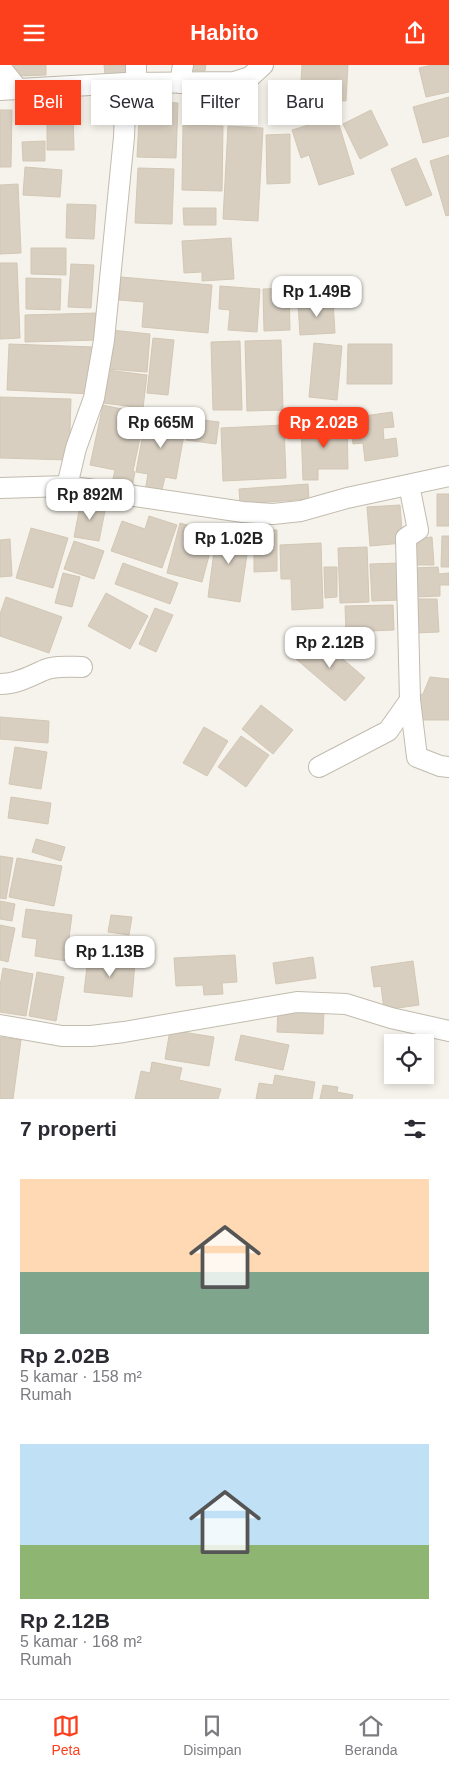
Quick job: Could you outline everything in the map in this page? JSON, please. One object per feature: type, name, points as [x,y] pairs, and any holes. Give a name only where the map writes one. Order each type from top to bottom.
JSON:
[{"type":"street","points":[[0,67],[9,89],[182,74],[234,82],[250,77],[262,65]]},
{"type":"street","points":[[67,486],[76,448],[94,398],[104,340],[124,137],[133,77]]},
{"type":"street","points":[[0,488],[67,486],[243,512],[273,514],[301,511],[347,498],[449,476]]},
{"type":"street","points":[[410,485],[418,530],[406,538],[410,700],[417,757],[440,766],[449,767]]},
{"type":"street","points":[[0,684],[23,679],[43,670],[58,667],[82,667]]},
{"type":"street","points":[[319,767],[388,731],[410,700]]},
{"type":"street","points":[[0,1025],[62,1036],[91,1036],[297,1002],[346,1004],[391,1018],[449,1031]]},
{"type":"building","points":[[14,65],[46,65],[46,75],[15,76]]},
{"type":"building","points":[[104,65],[131,65],[131,73],[105,74]]},
{"type":"building","points":[[189,65],[206,65],[205,71],[189,71]]},
{"type":"building","points":[[302,65],[348,65],[346,101],[342,101],[342,80],[301,80]]},
{"type":"building","points":[[432,65],[449,65],[449,92],[426,97],[419,68]]},
{"type":"building","points":[[449,97],[449,136],[423,143],[413,107]]},
{"type":"building","points":[[172,103],[178,103],[176,158],[137,157],[139,125],[172,125]]},
{"type":"building","points":[[0,110],[12,110],[11,167],[0,167]]},
{"type":"building","points":[[371,110],[388,145],[360,159],[343,124]]},
{"type":"building","points":[[47,125],[73,125],[74,150],[47,150]]},
{"type":"building","points":[[183,125],[223,126],[222,191],[182,190]]},
{"type":"building","points":[[309,125],[339,125],[354,174],[319,185],[309,155],[301,158],[292,130]]},
{"type":"building","points":[[228,126],[263,128],[258,221],[223,219]]},
{"type":"building","points":[[290,134],[290,183],[267,184],[266,135]]},
{"type":"building","points":[[45,141],[45,161],[23,161],[22,142]]},
{"type":"building","points":[[449,155],[449,215],[446,216],[430,161]]},
{"type":"building","points":[[416,158],[432,195],[406,206],[391,169]]},
{"type":"building","points":[[25,167],[62,170],[60,197],[23,195]]},
{"type":"building","points":[[138,168],[174,169],[172,224],[135,223]]},
{"type":"building","points":[[18,184],[21,253],[0,254],[0,185]]},
{"type":"building","points":[[67,204],[96,205],[94,239],[66,238]]},
{"type":"building","points":[[183,208],[216,208],[216,225],[184,225]]},
{"type":"building","points":[[231,238],[234,279],[202,281],[202,272],[184,273],[182,241]]},
{"type":"building","points":[[31,248],[66,248],[66,275],[31,274]]},
{"type":"building","points":[[0,263],[17,263],[20,338],[0,339]]},
{"type":"building","points":[[71,264],[94,265],[91,308],[68,307]]},
{"type":"building","points":[[121,277],[212,285],[208,333],[142,327],[144,302],[119,300]]},
{"type":"building","points":[[26,278],[61,279],[60,310],[26,309]]},
{"type":"building","points":[[220,286],[260,289],[257,332],[228,330],[230,310],[219,309]]},
{"type":"building","points":[[289,288],[290,330],[264,331],[263,289]]},
{"type":"building","points":[[333,301],[335,333],[300,335],[298,304]]},
{"type":"building","points":[[97,313],[98,340],[25,342],[25,315]]},
{"type":"building","points":[[111,330],[150,334],[147,372],[107,369]]},
{"type":"building","points":[[153,338],[174,340],[168,395],[147,393]]},
{"type":"building","points":[[281,340],[283,410],[247,411],[245,341]]},
{"type":"building","points":[[240,341],[242,410],[213,410],[211,342]]},
{"type":"building","points":[[314,343],[342,346],[337,400],[309,397]]},
{"type":"building","points":[[9,344],[94,347],[92,394],[7,390]]},
{"type":"building","points":[[348,344],[392,344],[392,384],[347,384]]},
{"type":"building","points":[[107,370],[147,375],[143,408],[103,403]]},
{"type":"building","points":[[0,397],[71,399],[69,460],[0,458]]},
{"type":"building","points":[[103,405],[145,414],[133,471],[135,472],[132,487],[112,483],[115,470],[90,465]]},
{"type":"building","points":[[147,411],[187,418],[176,479],[165,477],[161,494],[145,491],[148,474],[136,472]]},
{"type":"building","points":[[392,412],[394,427],[383,428],[384,440],[396,438],[398,456],[365,461],[363,443],[353,444],[350,418]]},
{"type":"building","points":[[188,418],[219,422],[216,444],[186,440]]},
{"type":"building","points":[[284,425],[286,478],[223,481],[221,428]]},
{"type":"building","points":[[347,425],[348,469],[318,469],[318,480],[303,480],[301,426]]},
{"type":"building","points":[[308,484],[309,499],[240,504],[239,489]]},
{"type":"building","points":[[437,494],[449,494],[449,526],[437,526]]},
{"type":"building","points":[[81,501],[106,506],[99,541],[74,537]]},
{"type":"building","points":[[400,505],[403,543],[370,546],[367,507]]},
{"type":"building","points":[[149,516],[177,525],[162,568],[111,551],[122,521],[145,529]]},
{"type":"building","points":[[180,523],[215,533],[202,582],[167,573]]},
{"type":"building","points":[[31,528],[68,538],[53,588],[16,578]]},
{"type":"building","points":[[217,529],[250,534],[240,602],[208,597]]},
{"type":"building","points":[[254,530],[277,530],[277,571],[254,572]]},
{"type":"building","points":[[442,536],[449,536],[449,567],[441,567]]},
{"type":"building","points":[[432,537],[434,565],[414,565],[412,539]]},
{"type":"building","points":[[10,539],[12,576],[0,577],[0,540]]},
{"type":"building","points":[[74,541],[104,551],[94,579],[64,569]]},
{"type":"building","points":[[321,543],[323,608],[292,610],[291,579],[281,579],[280,545]]},
{"type":"building","points":[[367,547],[369,602],[340,603],[338,548]]},
{"type":"building","points":[[123,563],[178,583],[170,604],[115,584]]},
{"type":"building","points":[[399,563],[401,600],[372,601],[370,564]]},
{"type":"building","points":[[324,567],[337,567],[337,597],[325,598]]},
{"type":"building","points":[[438,567],[439,574],[449,573],[449,585],[440,585],[440,596],[415,597],[412,568]]},
{"type":"building","points":[[63,573],[80,577],[72,607],[55,603]]},
{"type":"building","points":[[106,593],[148,616],[130,649],[88,626]]},
{"type":"building","points":[[6,597],[62,617],[49,653],[0,636],[0,614]]},
{"type":"building","points":[[413,599],[437,599],[439,632],[414,633]]},
{"type":"building","points":[[393,605],[394,630],[346,632],[345,606]]},
{"type":"building","points":[[155,608],[173,615],[156,652],[139,644]]},
{"type":"building","points":[[316,636],[365,678],[345,701],[296,659]]},
{"type":"building","points":[[430,677],[449,679],[449,720],[419,720],[416,696],[423,694]]},
{"type":"building","points":[[261,705],[293,730],[273,754],[242,729]]},
{"type":"building","points":[[0,717],[49,721],[48,743],[0,739]]},
{"type":"building","points":[[204,727],[228,741],[207,776],[183,763]]},
{"type":"building","points":[[241,736],[269,755],[246,787],[218,767]]},
{"type":"building","points":[[15,747],[47,752],[41,789],[9,784]]},
{"type":"building","points":[[11,797],[51,803],[48,824],[8,818]]},
{"type":"building","points":[[36,839],[65,847],[61,861],[32,852]]},
{"type":"building","points":[[0,856],[13,858],[6,899],[0,898]]},
{"type":"building","points":[[17,858],[62,866],[54,906],[9,897]]},
{"type":"building","points":[[0,901],[15,904],[12,921],[0,919]]},
{"type":"building","points":[[26,909],[72,915],[66,961],[35,956],[37,939],[22,937]]},
{"type":"building","points":[[111,915],[132,917],[129,935],[108,932]]},
{"type":"building","points":[[0,925],[15,928],[8,962],[0,960]]},
{"type":"building","points":[[89,938],[132,943],[130,959],[87,953]]},
{"type":"building","points":[[235,955],[237,982],[222,983],[223,994],[204,995],[203,985],[176,986],[174,958]]},
{"type":"building","points":[[313,957],[316,978],[276,984],[273,963]]},
{"type":"building","points":[[88,958],[135,963],[132,997],[84,992]]},
{"type":"building","points":[[413,961],[419,1005],[384,1010],[381,986],[374,987],[371,967]]},
{"type":"building","points":[[3,968],[33,974],[26,1016],[0,1012],[0,986]]},
{"type":"building","points":[[37,972],[64,977],[56,1021],[29,1016]]},
{"type":"building","points":[[278,1008],[324,1010],[323,1034],[277,1032]]},
{"type":"building","points":[[170,1030],[214,1037],[209,1066],[165,1059]]},
{"type":"building","points":[[241,1035],[289,1045],[283,1070],[235,1060]]},
{"type":"building","points":[[0,1037],[21,1040],[13,1099],[0,1099]]},
{"type":"building","points":[[152,1062],[182,1068],[179,1080],[221,1089],[218,1099],[135,1099],[141,1071],[150,1073]]},
{"type":"building","points":[[275,1075],[315,1082],[312,1099],[256,1099],[259,1083],[273,1085]]},
{"type":"building","points":[[323,1085],[338,1087],[337,1092],[353,1095],[352,1099],[320,1099]]}]
